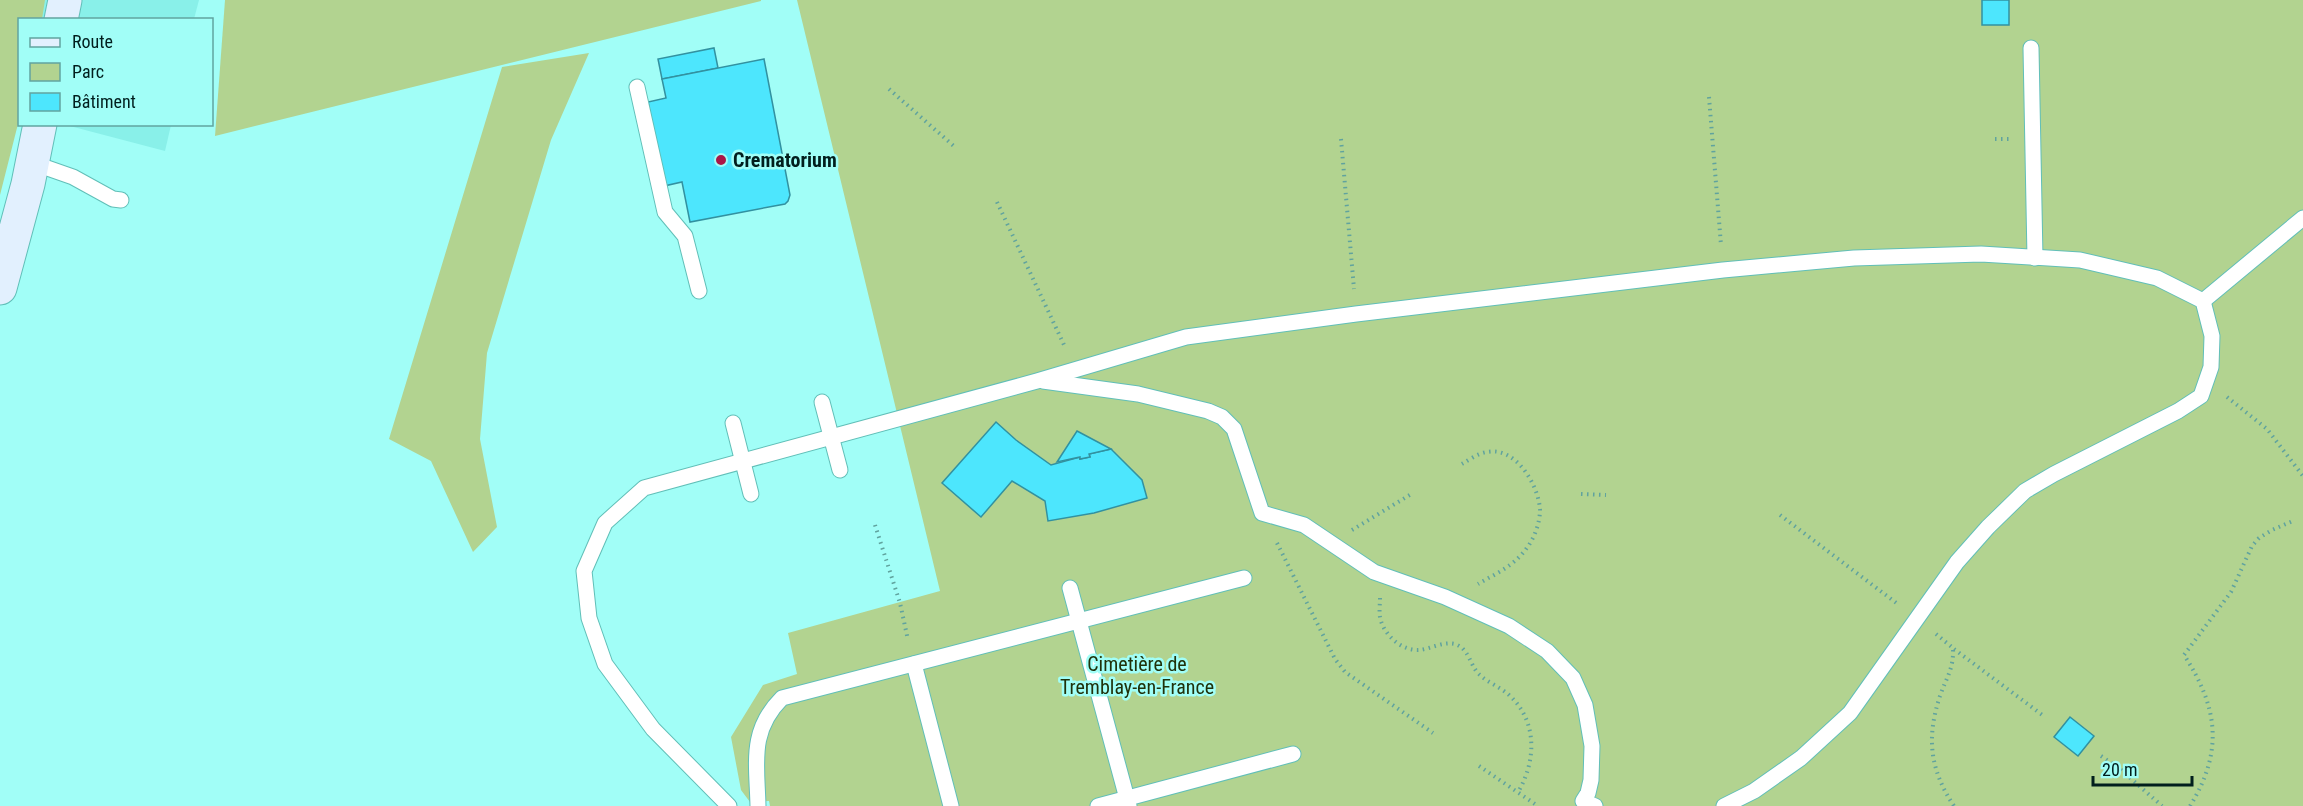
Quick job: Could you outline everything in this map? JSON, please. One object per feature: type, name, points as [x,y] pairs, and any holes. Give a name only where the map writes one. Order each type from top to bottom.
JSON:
[{"type":"main road","points":[[61,18],[65,0]]},
{"type":"main road","points":[[0,288],[33,163],[40,126]]},
{"type":"lane","points":[[2031,48],[2035,258]]},
{"type":"lane","points":[[637,87],[665,212],[685,236],[699,291]]},
{"type":"lane","points":[[33,163],[74,177],[113,199],[122,200]]},
{"type":"lane","points":[[2203,301],[2303,218]]},
{"type":"lane","points":[[729,806],[653,729],[605,664],[589,618],[584,571],[605,523],[644,488],[1037,381],[1186,337],[1356,314],[1723,270],[1854,258],[1981,254],[2080,260],[2157,278],[2203,301],[2212,336],[2211,368],[2201,396],[2178,411],[2025,491],[1988,527],[1957,562],[1850,713],[1801,758],[1754,791],[1724,806]]},
{"type":"lane","points":[[1037,381],[1138,394],[1208,411],[1222,417],[1234,429],[1262,513],[1304,525],[1374,572],[1452,600],[1509,626],[1547,651],[1572,678],[1585,705],[1592,746],[1591,780],[1588,793],[1583,801],[1595,806]]},
{"type":"lane","points":[[822,402],[840,470]]},
{"type":"lane","points":[[733,423],[752,494]]},
{"type":"lane","points":[[759,806],[758,735],[769,713],[782,698],[1244,578]]},
{"type":"lane","points":[[1070,588],[1128,802]]},
{"type":"lane","points":[[914,664],[951,806]]},
{"type":"lane","points":[[1098,806],[1128,802],[1293,754]]},
{"type":"path","points":[[889,89],[956,148]]},
{"type":"path","points":[[1709,97],[1723,270]]},
{"type":"path","points":[[1341,139],[1356,314]]},
{"type":"path","points":[[997,202],[1075,370]]},
{"type":"path","points":[[2207,383],[2267,429],[2303,476]]},
{"type":"path","points":[[1452,600],[1511,565],[1526,549],[1535,532],[1540,513],[1538,498],[1521,465],[1511,457],[1498,452],[1486,452],[1462,464]]},
{"type":"path","points":[[1332,542],[1413,493]]},
{"type":"path","points":[[1581,494],[1606,495]]},
{"type":"path","points":[[1262,513],[1345,672],[1433,733]]},
{"type":"path","points":[[1780,515],[2044,717]]},
{"type":"path","points":[[2190,806],[2204,784],[2210,763],[2213,725],[2206,693],[2184,655],[2231,592],[2252,546],[2259,538],[2272,530],[2295,520]]},
{"type":"path","points":[[875,525],[900,603],[914,664]]},
{"type":"path","points":[[1382,574],[1380,617],[1385,629],[1396,642],[1408,649],[1418,650],[1451,643],[1457,645],[1470,657],[1478,675],[1501,688],[1521,709],[1531,736],[1532,751],[1525,780],[1518,792]]},
{"type":"path","points":[[1953,648],[1954,662],[1935,713],[1931,739],[1932,760],[1943,790],[1954,806]]},
{"type":"path","points":[[2101,756],[2119,768],[2162,806]]},
{"type":"path","points":[[1479,766],[1538,806]]},
{"type":"shaded area","points":[[0,0],[199,0],[194,18],[18,18]]},
{"type":"shaded area","points":[[70,126],[171,126],[165,151]]},
{"type":"green space","points":[[0,0],[45,0],[42,18],[18,18],[18,124],[0,195]]},
{"type":"green space","points":[[225,0],[761,0],[761,1],[215,136]]},
{"type":"green space","name":"Cimetière de Tremblay-en-France","points":[[797,0],[2303,0],[2303,806],[770,806],[769,801],[750,802],[741,790],[731,737],[763,685],[797,674],[788,633],[940,591]]},
{"type":"green space","points":[[589,53],[551,140],[487,353],[480,439],[497,527],[473,552],[431,461],[389,439],[502,67]]},
{"type":"building","points":[[1982,0],[2009,0],[2009,25],[1982,25]]},
{"type":"building","points":[[714,48],[718,68],[662,79],[658,59]]},
{"type":"building","name":"Crematorium","points":[[764,59],[790,195],[788,201],[785,204],[690,222],[682,182],[664,186],[648,102],[666,98],[662,79]]},
{"type":"building","points":[[996,422],[1016,440],[1051,465],[1080,457],[1080,459],[1090,457],[1089,454],[1111,449],[1142,480],[1147,498],[1094,513],[1048,521],[1045,501],[1012,481],[981,517],[942,483]]},
{"type":"building","points":[[1077,431],[1111,449],[1089,454],[1090,457],[1057,462]]},
{"type":"building","points":[[2070,717],[2094,736],[2078,756],[2054,737]]},
{"type":"place","name":"Crematorium","points":[[721,160]]}]
